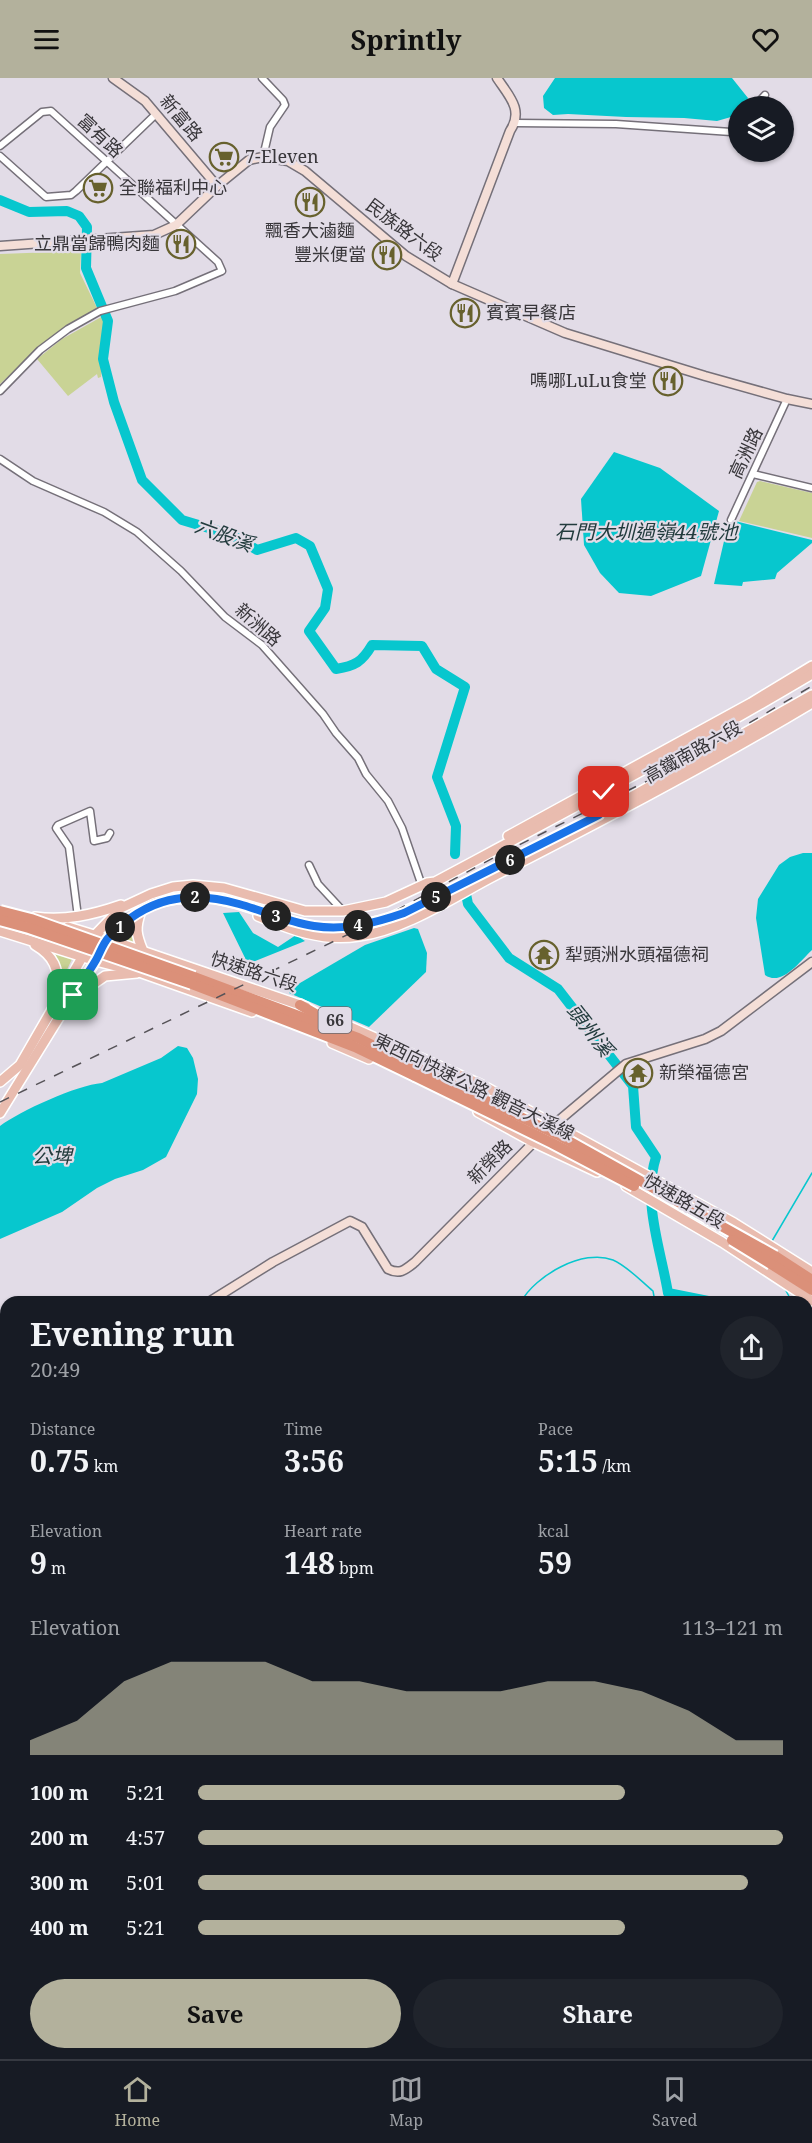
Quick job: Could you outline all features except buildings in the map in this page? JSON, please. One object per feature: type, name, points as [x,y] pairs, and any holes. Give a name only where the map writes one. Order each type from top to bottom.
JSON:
[{"type":"highway","name":"東西向快速公路 觀音大溪線","points":[[0,909],[357,1042],[692,1217],[812,1290]]},
{"type":"highway","name":"東西向快速公路 觀音大溪線","points":[[0,920],[193,980]]},
{"type":"highway","points":[[300,1005],[357,1042]]},
{"type":"highway","points":[[289,1026],[357,1042]]},
{"type":"highway","name":"東西向快速公路 觀音大溪線","points":[[416,1072],[558,1135],[775,1256],[812,1280]]},
{"type":"main road","name":"高鐵南路六段","points":[[0,1082],[20,1065],[95,935],[105,922],[121,908],[151,894],[173,887],[193,885],[224,888],[305,911],[343,911],[386,902],[425,884],[435,882],[570,811],[812,666]]},
{"type":"main road","name":"高鐵南路六段","points":[[622,778],[812,674]]},
{"type":"main road","name":"高鐵南路六段","points":[[0,1113],[96,961],[107,939],[141,910],[155,903],[175,899],[209,897],[294,922],[316,927],[337,928],[376,922],[404,913],[581,825],[812,694]]},
{"type":"main road","name":"高鐵南路六段","points":[[226,901],[297,932],[317,936],[343,938],[361,936],[398,924],[596,825],[812,704]]},
{"type":"main road","points":[[622,778],[641,792]]},
{"type":"main road","name":"高鐵南路六段","points":[[425,884],[452,867],[605,788]]},
{"type":"main road","points":[[596,825],[605,788]]},
{"type":"main road","points":[[570,811],[576,814],[581,825]]},
{"type":"main road","points":[[33,917],[49,919],[78,917],[151,894]]},
{"type":"main road","name":"快速路六段","points":[[0,909],[95,935],[300,1005],[480,1084],[553,1125]]},
{"type":"main road","points":[[141,910],[136,925],[137,938],[143,951]]},
{"type":"main road","name":"快速路六段","points":[[0,931],[142,973],[289,1026],[438,1090],[533,1142]]},
{"type":"main road","points":[[23,937],[46,951],[52,959],[60,993]]},
{"type":"main road","points":[[63,1011],[80,991],[105,976],[142,973]]},
{"type":"main road","name":"快速路五段","points":[[553,1125],[734,1223],[812,1272]]},
{"type":"main road","name":"快速路五段","points":[[533,1142],[638,1193],[806,1296]]},
{"type":"street","name":"新富路","points":[[113,78],[145,101],[217,186]]},
{"type":"street","points":[[0,246],[154,235],[176,225],[217,186],[249,160],[263,157],[270,127],[285,105],[284,100],[262,78]]},
{"type":"street","points":[[452,284],[510,131],[516,123],[517,114],[514,104],[497,78]]},
{"type":"street","name":"富有路","points":[[0,146],[42,112],[51,111],[218,262],[222,271],[175,291],[100,311],[68,329],[40,350],[0,391]]},
{"type":"street","points":[[0,156],[46,197],[71,195],[156,114]]},
{"type":"street","points":[[516,123],[616,124],[728,132]]},
{"type":"street","name":"民族路六段","points":[[263,157],[288,161],[297,166],[406,256],[452,284],[565,333],[787,399],[812,404]]},
{"type":"street","name":"高洲路","points":[[732,520],[787,399]]},
{"type":"street","name":"新洲路","points":[[0,459],[33,482],[104,512],[137,532],[181,571],[225,617],[262,645],[324,714],[336,734],[358,758],[366,774],[388,801],[425,884]]},
{"type":"street","points":[[753,474],[812,488]]},
{"type":"street","points":[[78,917],[69,847],[56,828],[90,811],[94,841],[107,838],[110,833]]},
{"type":"street","points":[[309,865],[318,884],[343,911]]},
{"type":"street","name":"新榮路","points":[[219,1296],[273,1262],[350,1221],[362,1227],[388,1269],[402,1272],[415,1262],[533,1142],[626,1064],[705,1039],[721,1031],[812,962]]},
{"type":"green space","points":[[81,251],[80,273],[97,308],[43,344],[0,384],[0,254]]},
{"type":"green space","points":[[103,316],[106,327],[101,377],[98,378],[97,374],[68,396],[37,359],[62,339]]},
{"type":"green space","points":[[757,482],[812,493],[812,538],[739,521]]},
{"type":"green space","points":[[130,926],[132,928],[133,944],[118,938]]},
{"type":"green space","points":[[52,951],[73,957],[63,978],[59,964]]},
{"type":"water","points":[[555,78],[732,78],[746,96],[728,96],[728,118],[717,121],[553,115],[544,108],[543,96]]},
{"type":"water","name":"石門大圳過嶺44號池","points":[[614,452],[660,468],[719,511],[701,576],[651,596],[619,593],[600,573],[584,545],[581,499]]},
{"type":"water","name":"石門大圳過嶺44號池","points":[[735,521],[812,540],[812,543],[777,573],[775,579],[743,582],[742,586],[714,584],[728,524]]},
{"type":"water","points":[[812,853],[812,950],[790,971],[778,978],[771,978],[765,975],[756,918],[758,899],[779,865],[790,857]]},
{"type":"water","points":[[239,912],[253,933],[278,947],[296,935],[305,941],[248,964],[223,913]]},
{"type":"water","points":[[414,928],[418,929],[427,953],[426,972],[369,1027],[289,993],[300,983],[365,945]]},
{"type":"water","name":"公埤","points":[[178,1046],[187,1048],[193,1058],[198,1079],[197,1094],[166,1157],[143,1170],[115,1179],[97,1188],[62,1212],[0,1239],[0,1126],[49,1100],[78,1088],[102,1083],[161,1058]]},
{"type":"waterway","name":"六股溪","points":[[0,200],[29,212],[67,211],[79,216],[87,227],[86,268],[108,321],[103,359],[114,402],[142,480],[182,520],[232,535],[257,550],[296,538],[310,546],[328,589],[325,608],[309,631],[336,669],[357,662],[365,656],[372,645],[422,646],[436,669],[465,687],[437,777],[456,826],[455,854]]},
{"type":"waterway","name":"頭州溪","points":[[466,894],[468,904],[509,958],[558,989],[633,1086],[636,1127],[656,1157],[652,1174],[652,1208],[668,1293],[683,1296]]},
{"type":"waterway","points":[[772,1241],[812,1173]]},
{"type":"waterway","points":[[525,1296],[548,1274],[561,1267],[574,1261],[601,1257],[613,1260],[634,1274],[653,1291],[654,1296]]},
{"type":"waterway","points":[[784,1287],[789,1296]]},
{"type":"railway","points":[[0,1102],[380,919],[495,857],[671,769],[812,686]]},
{"type":"place","name":"7-Eleven","points":[[224,157]]},
{"type":"place","name":"全聯福利中心","points":[[98,188]]},
{"type":"place","name":"飄香大滷麵","points":[[310,202]]},
{"type":"place","name":"立鼎當歸鴨肉麵","points":[[181,244]]},
{"type":"place","name":"豐米便當","points":[[387,255]]},
{"type":"place","name":"賓賓早餐店","points":[[465,313]]},
{"type":"place","name":"嗎哪LuLu食堂","points":[[668,381]]},
{"type":"place","name":"犁頭洲水頭福德祠","points":[[544,955]]},
{"type":"place","name":"新榮福德宮","points":[[638,1073]]},
{"type":"route","points":[[73,995],[96,961],[107,939],[141,910],[155,903],[192,897],[209,897],[316,927],[350,927],[376,922],[404,913],[599,815],[604,792]]}]
